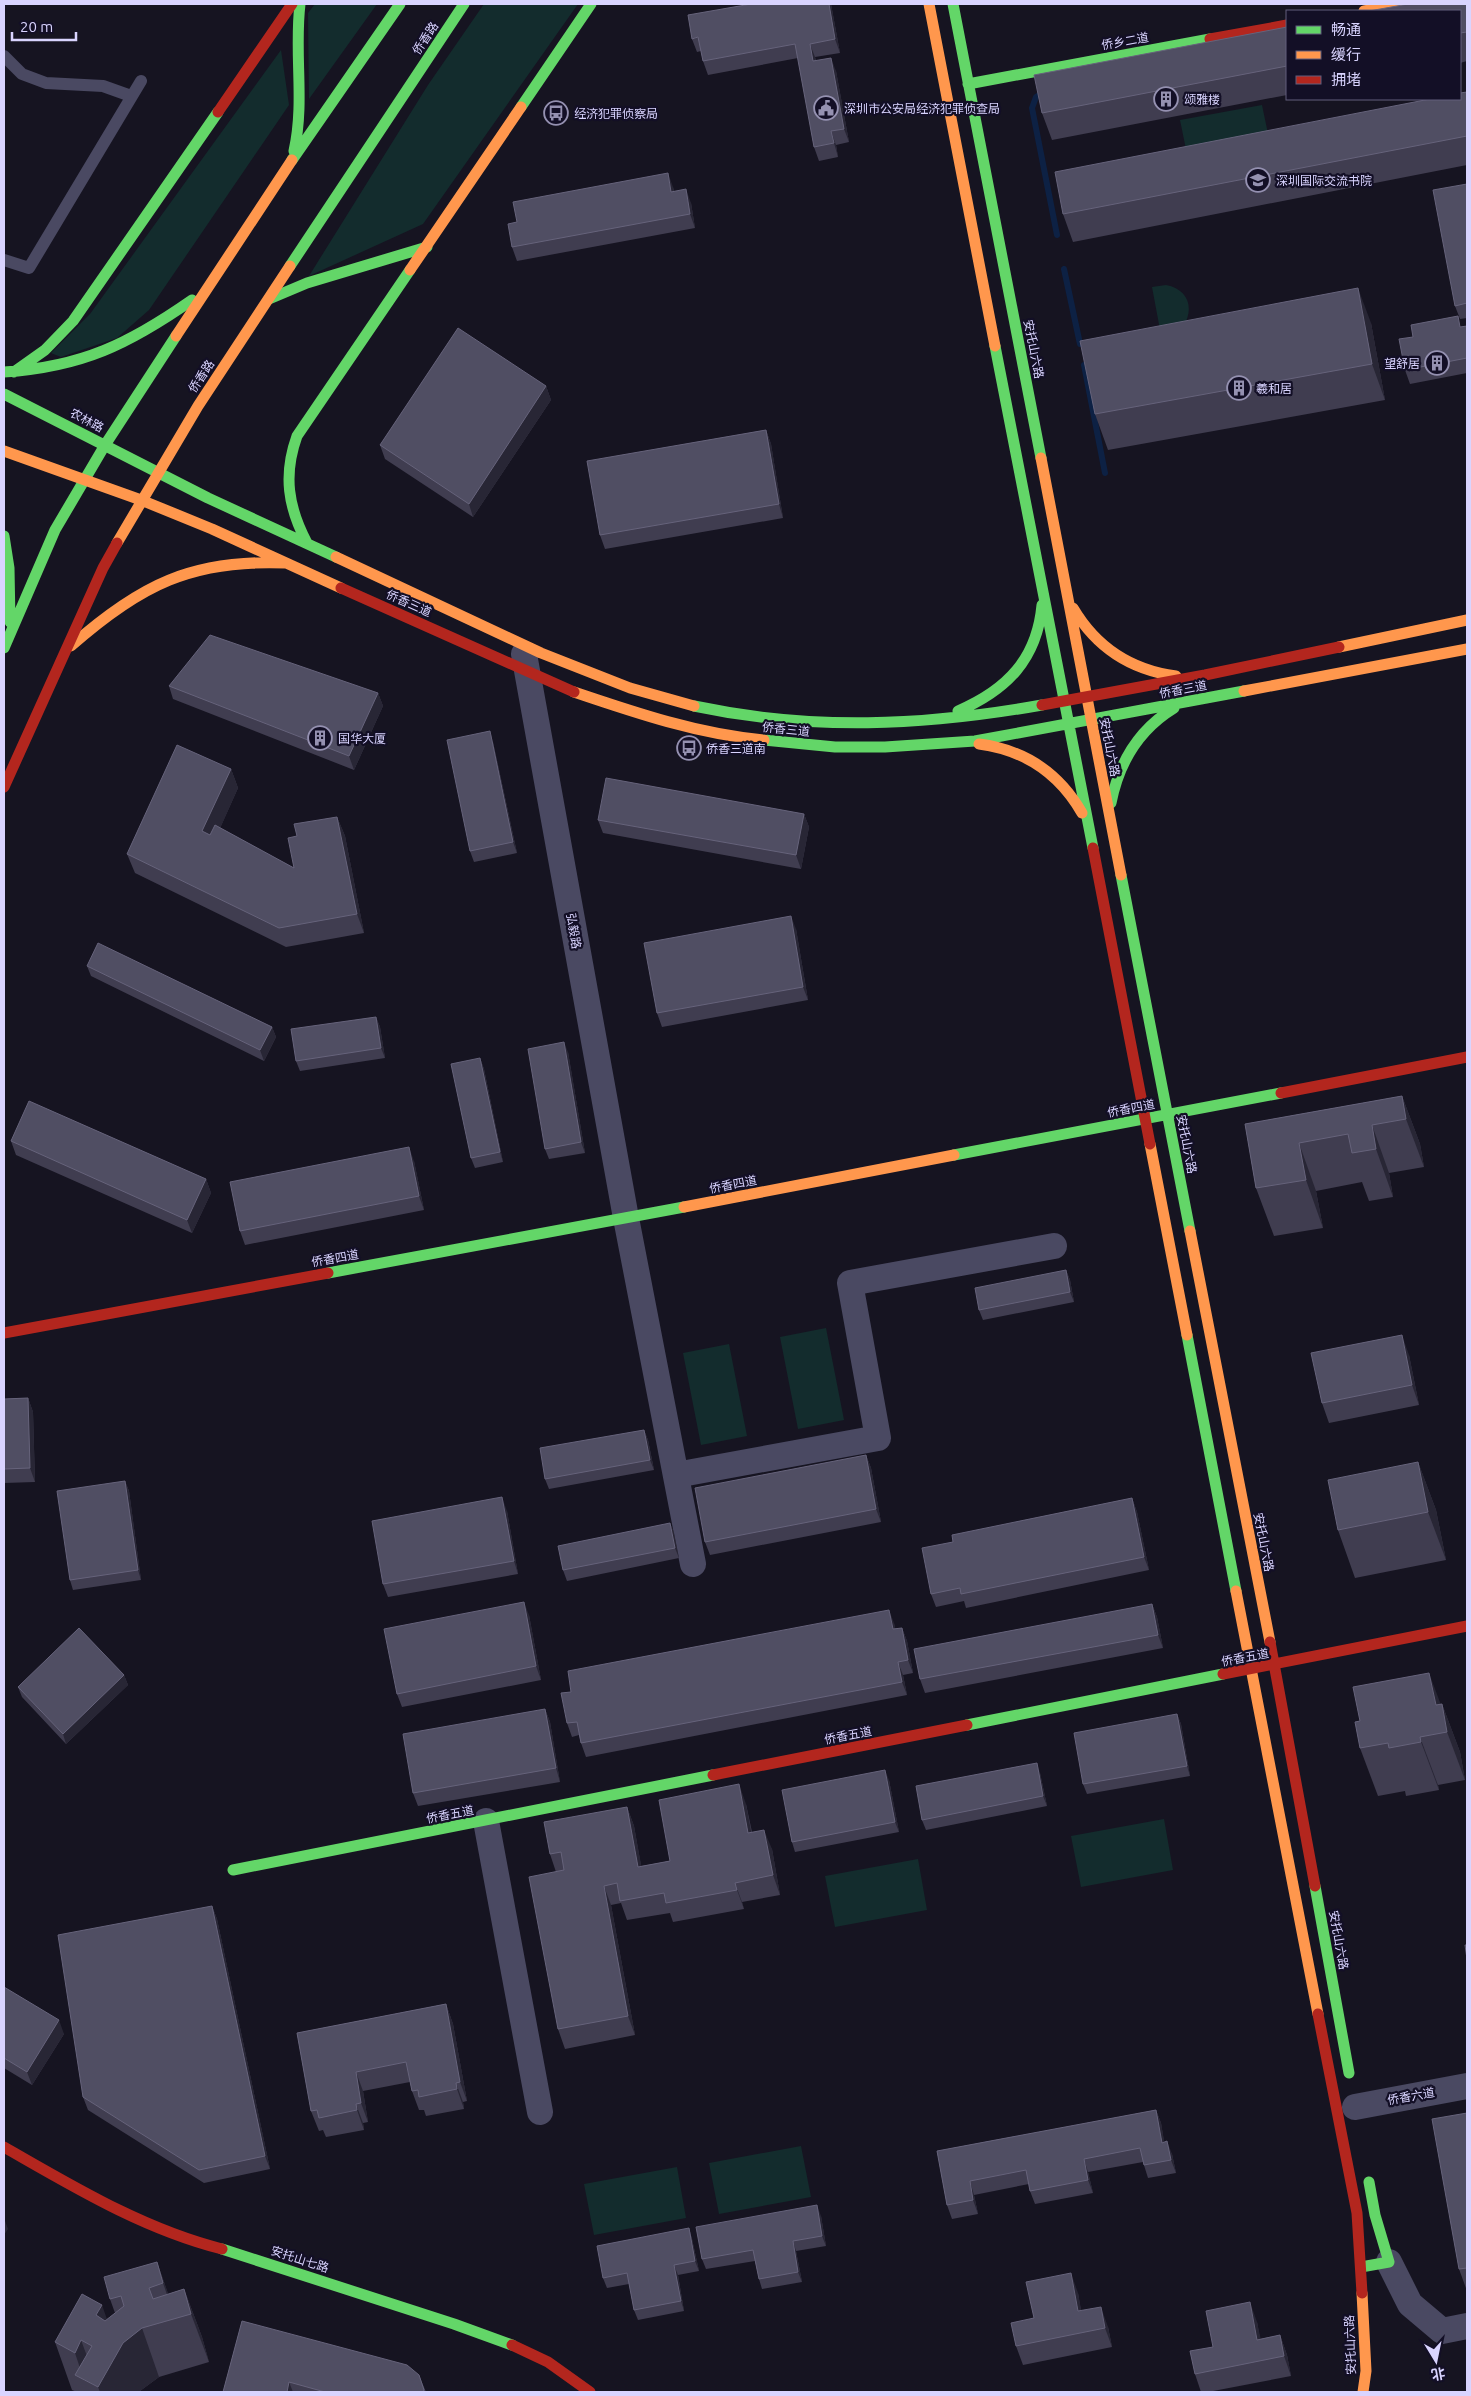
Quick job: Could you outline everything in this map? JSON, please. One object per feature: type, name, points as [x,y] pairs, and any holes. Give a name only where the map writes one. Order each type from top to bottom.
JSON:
[{"type":"street","points":[[9,372],[45,350],[73,321],[292,4]]},
{"type":"street","points":[[291,160],[299,124],[296,48],[300,4]]},
{"type":"street","points":[[4,648],[55,530],[105,444],[291,160],[400,4]]},
{"type":"street","name":"侨香路","points":[[4,787],[103,568],[141,500],[198,406],[464,4]]},
{"type":"street","points":[[307,543],[293,516],[288,492],[288,465],[294,442],[591,4]]},
{"type":"street","name":"安托山六路","points":[[929,4],[1357,2213],[1366,2371],[1363,2392]]},
{"type":"street","name":"安托山六路","points":[[953,4],[1274,1665],[1354,2102]]},
{"type":"street","points":[[1370,10],[1404,4]]},
{"type":"street","name":"侨乡二道","points":[[968,84],[1286,25]]},
{"type":"street","points":[[269,299],[292,287],[318,278],[403,256],[427,247]]},
{"type":"street","points":[[9,372],[62,366],[110,350],[152,329],[204,292]]},
{"type":"street","name":"农林路","points":[[4,394],[105,444],[157,473]]},
{"type":"street","points":[[4,451],[141,500]]},
{"type":"street","name":"侨香三道","points":[[157,473],[581,670],[630,688],[677,702],[728,713],[780,720],[840,724],[915,722],[981,716],[1205,675],[1467,620]]},
{"type":"street","name":"侨香三道","points":[[141,500],[527,672],[606,704],[696,730],[741,738],[835,747],[885,747],[955,743],[1190,702],[1467,649]]},
{"type":"street","points":[[4,536],[8,549],[10,583],[9,635]]},
{"type":"street","points":[[63,654],[117,607],[144,589],[163,580],[206,567],[229,563],[267,561],[286,563]]},
{"type":"street","points":[[915,722],[963,710],[990,696],[1010,680],[1028,654],[1035,639],[1042,610],[1041,578]]},
{"type":"street","points":[[1067,594],[1079,620],[1086,629],[1118,657],[1158,674],[1173,676],[1205,675]]},
{"type":"street","name":"弘毅路","points":[[522,644],[626,1218],[693,1564]]},
{"type":"street","points":[[1110,820],[1113,788],[1118,772],[1131,748],[1150,724],[1162,714],[1190,702]]},
{"type":"street","points":[[955,743],[986,744],[1000,748],[1027,759],[1052,773],[1071,792],[1084,818],[1093,844]]},
{"type":"street","name":"侨香四道","points":[[4,1333],[626,1218],[1467,1057]]},
{"type":"street","points":[[676,1475],[878,1438],[850,1283],[1054,1246]]},
{"type":"street","name":"侨香五道","points":[[233,1870],[1467,1626]]},
{"type":"street","points":[[486,1821],[540,2112]]},
{"type":"street","name":"侨香六道","points":[[1354,2102],[1467,2086]]},
{"type":"street","name":"安托山七路","points":[[4,2147],[140,2220],[199,2244],[231,2250],[490,2336],[533,2353],[568,2374],[590,2392]]},
{"type":"street","points":[[1366,2166],[1375,2215],[1389,2262],[1410,2304],[1442,2331],[1467,2326]]},
{"type":"street","points":[[1361,2267],[1389,2262]]},
{"type":"lane","points":[[4,56],[22,74],[46,83],[103,86],[131,96]]},
{"type":"lane","points":[[4,260],[29,268],[141,81]]},
{"type":"green space","points":[[315,4],[377,4],[309,99],[308,13]]},
{"type":"green space","points":[[484,4],[578,4],[423,224],[309,276],[428,85]]},
{"type":"green space","points":[[281,50],[289,105],[149,310],[117,338],[61,357],[51,353],[90,314]]},
{"type":"green space","points":[[1262,105],[1272,153],[1190,169],[1180,120]]},
{"type":"green space","points":[[1166,285],[1180,291],[1189,306],[1187,320],[1183,327],[1161,335],[1152,287]]},
{"type":"green space","points":[[826,1328],[844,1420],[798,1429],[780,1337]]},
{"type":"green space","points":[[729,1344],[747,1436],[701,1445],[683,1353]]},
{"type":"green space","points":[[1164,1819],[1173,1870],[1081,1887],[1071,1836]]},
{"type":"green space","points":[[918,1859],[927,1910],[835,1927],[825,1876]]},
{"type":"green space","points":[[801,2146],[811,2197],[719,2214],[709,2163]]},
{"type":"green space","points":[[677,2167],[686,2218],[594,2235],[584,2184]]},
{"type":"building","name":"深圳市公安局经济犯罪侦查局","points":[[751,4],[829,4],[835,39],[810,44],[813,61],[831,58],[844,129],[831,131],[834,143],[814,147],[795,44],[703,61],[698,37],[692,39],[688,15]]},
{"type":"building","points":[[1408,4],[1467,4],[1467,32],[1461,33],[1461,10],[1375,10]]},
{"type":"building","points":[[1286,27],[1286,66],[1042,113],[1034,75]]},
{"type":"building","points":[[1467,92],[1467,136],[1063,214],[1055,172],[1425,100],[1461,100],[1461,93]]},
{"type":"building","points":[[668,173],[671,192],[686,189],[690,214],[512,247],[508,224],[517,222],[513,202]]},
{"type":"building","points":[[1467,184],[1467,303],[1455,306],[1433,190]]},
{"type":"building","points":[[1358,288],[1372,364],[1095,414],[1080,341]]},
{"type":"building","name":"望舒居","points":[[1458,316],[1460,327],[1467,326],[1467,358],[1405,370],[1399,339],[1413,337],[1411,325]]},
{"type":"building","points":[[458,328],[546,386],[469,504],[380,445]]},
{"type":"building","points":[[766,430],[779,504],[600,535],[587,461]]},
{"type":"building","name":"国华大厦","points":[[210,635],[378,693],[349,756],[169,686]]},
{"type":"building","points":[[490,731],[513,842],[470,851],[447,740]]},
{"type":"building","points":[[177,745],[231,769],[202,831],[210,835],[215,825],[294,868],[288,838],[297,836],[294,824],[337,817],[357,914],[279,928],[127,854]]},
{"type":"building","points":[[606,778],[804,814],[796,855],[598,820]]},
{"type":"building","points":[[791,916],[803,987],[657,1013],[644,943]]},
{"type":"building","points":[[98,943],[272,1027],[260,1050],[87,966]]},
{"type":"building","points":[[376,1017],[381,1048],[296,1061],[291,1029]]},
{"type":"building","points":[[564,1042],[581,1142],[545,1149],[528,1049]]},
{"type":"building","points":[[480,1058],[500,1152],[471,1158],[451,1064]]},
{"type":"building","points":[[1402,1096],[1406,1119],[1372,1125],[1376,1149],[1352,1153],[1348,1134],[1299,1143],[1306,1180],[1256,1188],[1245,1124]]},
{"type":"building","points":[[29,1101],[206,1179],[187,1220],[11,1141]]},
{"type":"building","points":[[409,1147],[419,1196],[240,1231],[230,1182]]},
{"type":"building","points":[[1066,1270],[1070,1292],[979,1310],[975,1288]]},
{"type":"building","points":[[1402,1335],[1412,1385],[1322,1403],[1311,1353]]},
{"type":"building","points":[[28,1398],[30,1468],[4,1469],[4,1399]]},
{"type":"building","points":[[644,1430],[650,1460],[545,1479],[540,1448]]},
{"type":"building","points":[[866,1455],[876,1509],[705,1542],[695,1488]]},
{"type":"building","points":[[1418,1462],[1428,1512],[1338,1530],[1328,1480]]},
{"type":"building","points":[[125,1481],[138,1570],[70,1580],[57,1491]]},
{"type":"building","points":[[502,1497],[514,1561],[383,1584],[372,1521]]},
{"type":"building","points":[[1132,1498],[1144,1557],[961,1594],[960,1588],[931,1594],[922,1548],[953,1542],[952,1535]]},
{"type":"building","points":[[670,1523],[675,1548],[563,1570],[558,1546]]},
{"type":"building","points":[[524,1602],[536,1666],[397,1694],[384,1629]]},
{"type":"building","points":[[1152,1604],[1158,1635],[920,1679],[914,1649]]},
{"type":"building","points":[[889,1610],[893,1629],[902,1628],[908,1660],[898,1662],[902,1682],[581,1743],[577,1722],[567,1723],[561,1693],[571,1692],[568,1671]]},
{"type":"building","points":[[79,1628],[124,1675],[63,1734],[18,1687]]},
{"type":"building","points":[[1429,1673],[1436,1705],[1442,1704],[1447,1732],[1420,1737],[1421,1742],[1389,1748],[1388,1743],[1360,1748],[1355,1722],[1360,1721],[1353,1687]]},
{"type":"building","points":[[545,1709],[556,1768],[413,1793],[403,1734]]},
{"type":"building","points":[[1177,1714],[1187,1766],[1083,1784],[1074,1733]]},
{"type":"building","points":[[1037,1763],[1043,1796],[922,1820],[916,1786]]},
{"type":"building","points":[[885,1770],[895,1822],[792,1842],[782,1790]]},
{"type":"building","points":[[739,1784],[748,1833],[764,1830],[773,1875],[735,1883],[737,1890],[666,1903],[664,1893],[620,1901],[617,1883],[604,1886],[628,2016],[558,2029],[529,1877],[564,1870],[561,1852],[550,1854],[544,1822],[627,1807],[638,1867],[670,1861],[659,1800]]},
{"type":"building","points":[[212,1906],[265,2156],[199,2170],[83,2097],[58,1935]]},
{"type":"building","points":[[4,1987],[59,2020],[27,2072],[4,2058]]},
{"type":"building","points":[[446,2004],[460,2082],[456,2083],[457,2089],[419,2097],[418,2090],[412,2091],[406,2062],[356,2072],[361,2103],[356,2104],[357,2110],[319,2118],[317,2110],[311,2111],[297,2033]]},
{"type":"building","points":[[1156,2110],[1162,2143],[1167,2141],[1171,2160],[1144,2165],[1140,2148],[1084,2159],[1088,2180],[1030,2191],[1026,2170],[970,2181],[973,2200],[947,2205],[937,2151]]},
{"type":"building","points":[[1467,2113],[1467,2268],[1459,2269],[1432,2119]]},
{"type":"building","points":[[817,2205],[822,2236],[793,2241],[798,2272],[759,2279],[753,2250],[702,2259],[696,2227]]},
{"type":"building","points":[[689,2228],[695,2261],[674,2265],[681,2301],[634,2310],[627,2273],[603,2278],[597,2246]]},
{"type":"building","points":[[157,2262],[163,2283],[149,2288],[153,2299],[184,2289],[191,2314],[142,2328],[123,2343],[98,2387],[75,2375],[92,2346],[81,2340],[75,2353],[55,2342],[82,2294],[102,2305],[96,2315],[105,2321],[124,2306],[121,2296],[110,2299],[104,2277]]},
{"type":"building","points":[[1071,2273],[1078,2311],[1101,2307],[1105,2328],[1016,2346],[1011,2323],[1034,2318],[1026,2282]]},
{"type":"building","points":[[1250,2302],[1257,2340],[1280,2335],[1284,2356],[1195,2374],[1190,2351],[1213,2347],[1206,2311]]},
{"type":"building","points":[[242,2321],[407,2365],[419,2375],[424,2390],[423,2392],[325,2392],[289,2382],[287,2392],[223,2392]]},
{"type":"waterway","points":[[1044,92],[1036,97],[1032,108],[1057,235]]},
{"type":"waterway","points":[[1064,269],[1080,344]]},
{"type":"waterway","points":[[1084,365],[1105,473]]},
{"type":"traffic: fast","points":[[294,151],[299,114],[298,22],[300,4]]},
{"type":"traffic: fast","points":[[292,160],[400,4]]},
{"type":"traffic: fast","points":[[290,266],[464,4]]},
{"type":"traffic: fast","points":[[521,107],[591,4]]},
{"type":"traffic: fast","points":[[953,4],[1041,458]]},
{"type":"traffic: fast","points":[[968,84],[1210,39]]},
{"type":"traffic: fast","points":[[14,372],[45,350],[73,321],[218,112]]},
{"type":"traffic: fast","points":[[269,299],[307,283],[427,247]]},
{"type":"traffic: fast","points":[[307,543],[295,517],[290,491],[290,464],[297,436],[410,270]]},
{"type":"traffic: fast","points":[[4,372],[57,365],[104,351],[147,329],[192,300]]},
{"type":"traffic: fast","points":[[4,648],[55,530],[105,445],[176,336]]},
{"type":"traffic: fast","points":[[995,346],[1093,848]]},
{"type":"traffic: fast","points":[[4,394],[208,498],[336,557]]},
{"type":"traffic: fast","points":[[4,536],[9,568],[10,622]]},
{"type":"traffic: fast","points":[[958,711],[991,693],[1016,670],[1026,657],[1034,641],[1042,605]]},
{"type":"traffic: fast","points":[[764,740],[835,747],[885,747],[975,741],[1244,691]]},
{"type":"traffic: fast","points":[[694,706],[782,719],[868,723],[954,718],[1042,705]]},
{"type":"traffic: fast","points":[[1111,803],[1119,774],[1132,748],[1150,726],[1174,708]]},
{"type":"traffic: fast","points":[[1121,875],[1190,1231]]},
{"type":"traffic: fast","points":[[954,1155],[1281,1093]]},
{"type":"traffic: fast","points":[[328,1273],[684,1207]]},
{"type":"traffic: fast","points":[[1187,1335],[1236,1591]]},
{"type":"traffic: fast","points":[[967,1725],[1223,1674]]},
{"type":"traffic: fast","points":[[233,1870],[713,1775]]},
{"type":"traffic: fast","points":[[1315,1886],[1349,2073]]},
{"type":"traffic: fast","points":[[1361,2267],[1389,2262],[1375,2215],[1369,2182]]},
{"type":"traffic: fast","points":[[222,2249],[454,2324],[512,2345]]},
{"type":"traffic: slow","points":[[929,4],[995,346]]},
{"type":"traffic: slow","points":[[1370,10],[1404,4]]},
{"type":"traffic: slow","points":[[410,270],[521,107]]},
{"type":"traffic: slow","points":[[176,336],[292,160]]},
{"type":"traffic: slow","points":[[117,543],[198,406],[290,266]]},
{"type":"traffic: slow","points":[[4,451],[141,500],[212,529],[341,588]]},
{"type":"traffic: slow","points":[[1041,458],[1121,875]]},
{"type":"traffic: slow","points":[[336,557],[541,653],[630,688],[694,706]]},
{"type":"traffic: slow","points":[[71,646],[120,607],[169,580],[195,571],[222,566],[253,563],[286,563]]},
{"type":"traffic: slow","points":[[1073,608],[1092,634],[1116,654],[1144,668],[1176,676]]},
{"type":"traffic: slow","points":[[1339,647],[1467,620]]},
{"type":"traffic: slow","points":[[1244,691],[1467,649]]},
{"type":"traffic: slow","points":[[574,692],[691,728],[764,740]]},
{"type":"traffic: slow","points":[[979,744],[1011,752],[1039,766],[1063,786],[1082,813]]},
{"type":"traffic: slow","points":[[1150,1144],[1187,1335]]},
{"type":"traffic: slow","points":[[684,1207],[954,1155]]},
{"type":"traffic: slow","points":[[1190,1231],[1270,1642]]},
{"type":"traffic: slow","points":[[1236,1591],[1318,2014]]},
{"type":"traffic: slow","points":[[1362,2293],[1366,2371],[1363,2392]]},
{"type":"traffic: jam","points":[[218,112],[292,4]]},
{"type":"traffic: jam","points":[[1210,39],[1286,25]]},
{"type":"traffic: jam","points":[[4,787],[103,568],[117,543]]},
{"type":"traffic: jam","points":[[341,588],[574,692]]},
{"type":"traffic: jam","points":[[1042,705],[1205,675],[1339,647]]},
{"type":"traffic: jam","points":[[1093,848],[1150,1144]]},
{"type":"traffic: jam","points":[[1281,1093],[1467,1057]]},
{"type":"traffic: jam","points":[[4,1333],[328,1273]]},
{"type":"traffic: jam","points":[[1223,1674],[1467,1626]]},
{"type":"traffic: jam","points":[[1270,1642],[1315,1886]]},
{"type":"traffic: jam","points":[[713,1775],[967,1725]]},
{"type":"traffic: jam","points":[[1318,2014],[1357,2213],[1362,2293]]},
{"type":"traffic: jam","points":[[4,2147],[110,2206],[164,2230],[222,2249]]},
{"type":"traffic: jam","points":[[512,2345],[548,2362],[590,2392]]},
{"type":"place","name":"颂雅楼","points":[[1166,99]]},
{"type":"place","name":"深圳市公安局经济犯罪侦查局","points":[[826,108]]},
{"type":"place","name":"经济犯罪侦察局","points":[[556,113]]},
{"type":"place","name":"深圳国际交流书院","points":[[1258,180]]},
{"type":"place","name":"望舒居","points":[[1437,363]]},
{"type":"place","name":"羲和居","points":[[1239,388]]},
{"type":"place","name":"国华大厦","points":[[320,738]]},
{"type":"place","name":"侨香三道南","points":[[689,748]]}]
